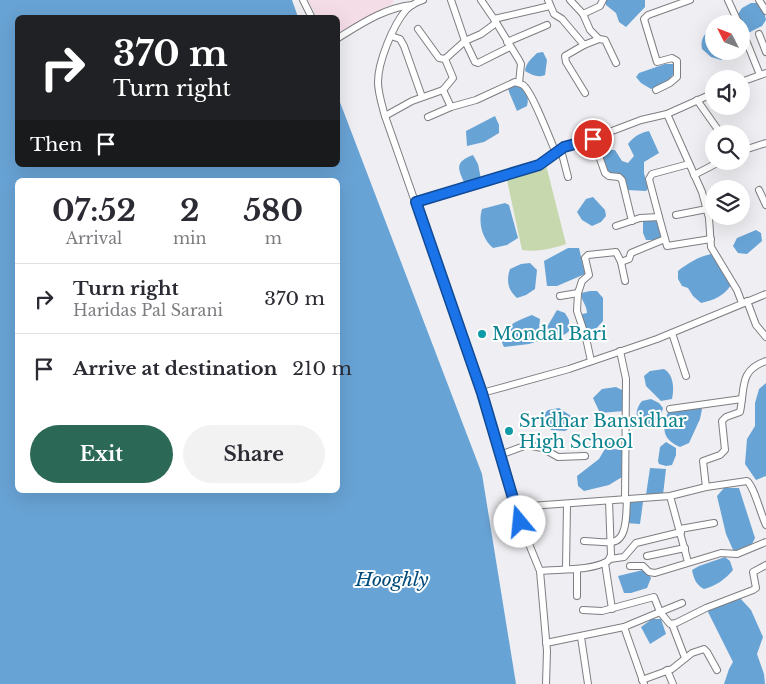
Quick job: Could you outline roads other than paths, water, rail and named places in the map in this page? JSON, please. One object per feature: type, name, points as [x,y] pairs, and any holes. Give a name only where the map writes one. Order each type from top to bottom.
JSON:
[{"type":"street","points":[[304,0],[311,15]]},
{"type":"street","points":[[340,37],[388,10],[398,6],[412,5],[423,0]]},
{"type":"street","points":[[450,0],[473,60],[478,63],[508,44],[547,25]]},
{"type":"street","points":[[481,0],[521,64],[519,83]]},
{"type":"street","points":[[570,0],[583,14],[590,30],[599,39]]},
{"type":"street","points":[[583,14],[600,6],[603,0]]},
{"type":"street","points":[[656,90],[670,83],[676,77],[677,61],[672,58],[657,62],[644,19],[648,15],[690,0]]},
{"type":"street","points":[[735,15],[729,1],[737,0]]},
{"type":"street","points":[[759,0],[766,11]]},
{"type":"street","points":[[445,59],[465,41],[481,34],[495,20],[549,3],[556,16],[562,19],[584,45]]},
{"type":"street","points":[[412,5],[401,17],[391,36],[381,62],[378,81],[385,116],[482,393],[516,507],[540,571],[546,643],[546,684]]},
{"type":"street","points":[[418,29],[439,58],[445,59]]},
{"type":"street","points":[[759,34],[766,52]]},
{"type":"street","points":[[391,36],[400,40],[404,46],[422,97]]},
{"type":"street","points":[[585,93],[566,62],[567,53],[599,39],[605,40],[616,63]]},
{"type":"street","points":[[750,47],[763,74],[750,79]]},
{"type":"street","points":[[385,116],[422,97],[430,96],[443,90],[453,78],[445,59]]},
{"type":"street","points":[[428,117],[450,107],[476,100],[515,82],[519,83],[527,89],[558,151],[568,177]]},
{"type":"street","points":[[443,90],[450,107]]},
{"type":"street","points":[[416,202],[539,165],[558,151],[641,120],[667,114],[705,96]]},
{"type":"street","points":[[697,100],[715,125]]},
{"type":"street","points":[[667,114],[702,192],[705,205]]},
{"type":"street","points":[[593,139],[605,173],[609,176],[619,177],[622,180],[632,221]]},
{"type":"street","points":[[750,148],[766,143]]},
{"type":"street","points":[[689,164],[652,174],[649,179],[667,246],[711,239]]},
{"type":"street","points":[[694,175],[705,169]]},
{"type":"street","points":[[759,190],[766,205]]},
{"type":"street","points":[[676,215],[705,209]]},
{"type":"street","points":[[616,226],[640,218],[659,217]]},
{"type":"street","points":[[709,225],[711,247],[716,257],[745,302],[756,325],[766,337]]},
{"type":"street","points":[[621,262],[629,259],[631,253],[665,239]]},
{"type":"street","points":[[591,361],[586,338],[578,317],[578,293],[582,279],[589,275],[586,256],[616,252],[621,262],[625,281]]},
{"type":"street","points":[[560,296],[578,293]]},
{"type":"street","points":[[482,393],[591,361],[672,333],[766,294]]},
{"type":"street","points":[[672,333],[686,376]]},
{"type":"street","points":[[584,541],[610,542],[617,540],[623,533],[626,500],[626,379],[620,351]]},
{"type":"street","points":[[706,487],[703,461],[720,455],[725,450],[722,421],[726,417],[738,414],[748,372],[756,365],[766,361]]},
{"type":"street","points":[[670,409],[742,399]]},
{"type":"street","points":[[500,455],[527,446],[542,448],[558,457],[585,456]]},
{"type":"street","points":[[516,507],[670,496],[706,487],[747,481],[753,487],[766,525]]},
{"type":"street","points":[[670,496],[688,562]]},
{"type":"street","points":[[609,501],[610,542],[608,561],[612,609]]},
{"type":"street","points":[[566,569],[567,504]]},
{"type":"street","points":[[540,571],[577,569],[624,557],[636,543],[714,523]]},
{"type":"street","points":[[630,566],[643,566],[649,572],[655,573],[721,553],[737,554],[766,542]]},
{"type":"street","points":[[647,556],[685,548]]},
{"type":"street","points":[[672,624],[756,588],[753,572],[766,565]]},
{"type":"street","points":[[577,569],[577,596]]},
{"type":"street","points":[[583,610],[598,612],[654,597],[660,612],[672,624],[685,658]]},
{"type":"street","points":[[546,643],[581,637],[624,626],[682,603]]},
{"type":"street","points":[[624,626],[643,682],[704,649],[717,670]]},
{"type":"street","points":[[581,637],[588,684]]},
{"type":"street","points":[[667,670],[672,684]]},
{"type":"water","name":"Hooghly","points":[[0,0],[292,0],[297,15],[15,15],[15,167],[340,167],[340,102],[482,474],[516,684],[0,684]]},
{"type":"water","points":[[606,0],[645,0],[645,7],[626,27],[619,22],[616,13],[606,5]]},
{"type":"water","points":[[751,3],[758,3],[764,12],[766,20],[762,26],[750,32],[750,15],[738,14],[742,8]]},
{"type":"water","points":[[705,35],[705,52],[702,49]]},
{"type":"water","points":[[543,52],[547,60],[545,75],[535,76],[525,71],[531,59],[537,53]]},
{"type":"water","points":[[665,64],[673,64],[676,68],[669,79],[660,85],[651,89],[641,83],[636,77],[639,73]]},
{"type":"water","points":[[515,84],[524,90],[528,99],[527,106],[517,111],[508,87]]},
{"type":"water","points":[[495,116],[499,125],[499,133],[484,142],[467,146],[466,131]]},
{"type":"water","points":[[649,131],[659,153],[644,162],[644,173],[648,189],[646,191],[627,190],[621,174],[607,174],[601,154],[607,150],[615,150],[622,161],[628,163],[634,156],[628,144],[637,135]]},
{"type":"water","points":[[473,155],[478,164],[481,179],[465,184],[459,166],[463,160]]},
{"type":"water","points":[[593,197],[605,210],[606,216],[601,222],[592,226],[582,220],[577,212],[586,199]]},
{"type":"water","points":[[505,203],[509,205],[518,238],[507,245],[493,248],[486,240],[482,230],[480,219],[482,209]]},
{"type":"water","points":[[657,219],[661,237],[655,240],[646,240],[643,233],[643,221]]},
{"type":"water","points":[[756,230],[761,233],[762,241],[747,254],[738,253],[733,246],[737,238]]},
{"type":"water","points":[[568,248],[579,248],[585,274],[557,286],[547,286],[544,261]]},
{"type":"water","points":[[711,254],[731,285],[718,297],[701,303],[688,288],[682,286],[678,279],[678,271],[693,261]]},
{"type":"water","points":[[530,263],[537,270],[535,289],[517,298],[509,285],[510,269],[521,264]]},
{"type":"water","points":[[597,291],[603,298],[603,321],[594,331],[586,333],[576,318],[577,315],[587,313],[581,293]]},
{"type":"water","points":[[557,310],[565,313],[569,320],[569,331],[560,336],[550,334],[547,327]]},
{"type":"water","points":[[532,315],[540,319],[538,341],[504,347],[502,335],[505,330],[509,326]]},
{"type":"water","points":[[664,369],[670,375],[673,395],[672,399],[661,401],[646,386],[644,376],[650,371]]},
{"type":"water","points":[[766,383],[766,476],[756,480],[745,464],[747,439],[755,426],[755,403],[759,389]]},
{"type":"water","points":[[616,387],[624,391],[624,411],[600,413],[593,398],[602,389]]},
{"type":"water","points":[[651,399],[659,403],[663,408],[661,415],[651,427],[639,420],[637,409],[642,401]]},
{"type":"water","points":[[696,406],[702,409],[700,419],[689,443],[680,447],[670,441],[665,433],[664,428],[668,412]]},
{"type":"water","points":[[559,408],[571,416],[573,421],[570,428],[565,431],[551,430],[543,415],[548,410]]},
{"type":"water","points":[[609,442],[614,445],[613,449],[623,450],[622,477],[609,485],[584,491],[578,486],[577,476],[599,459]]},
{"type":"water","points":[[666,442],[676,448],[676,455],[672,465],[666,466],[659,464],[658,461],[660,447]]},
{"type":"water","points":[[650,468],[666,469],[663,495],[646,495]]},
{"type":"water","points":[[724,488],[739,488],[755,538],[751,546],[734,552],[726,534],[717,496]]},
{"type":"water","points":[[627,502],[643,502],[640,524],[625,523]]},
{"type":"water","points":[[725,557],[730,561],[733,570],[730,574],[708,588],[704,589],[699,586],[692,570]]},
{"type":"water","points":[[643,570],[651,578],[647,588],[624,593],[618,576]]},
{"type":"water","points":[[740,598],[751,610],[763,637],[757,654],[764,674],[765,684],[724,684],[733,662],[708,612],[712,608]]},
{"type":"water","points":[[652,619],[661,619],[666,634],[650,644],[641,627]]},
{"type":"place","name":"Mondal Bari","points":[[482,334]]},
{"type":"place","name":"Sridhar Bansidhar High School","points":[[509,431]]}]
